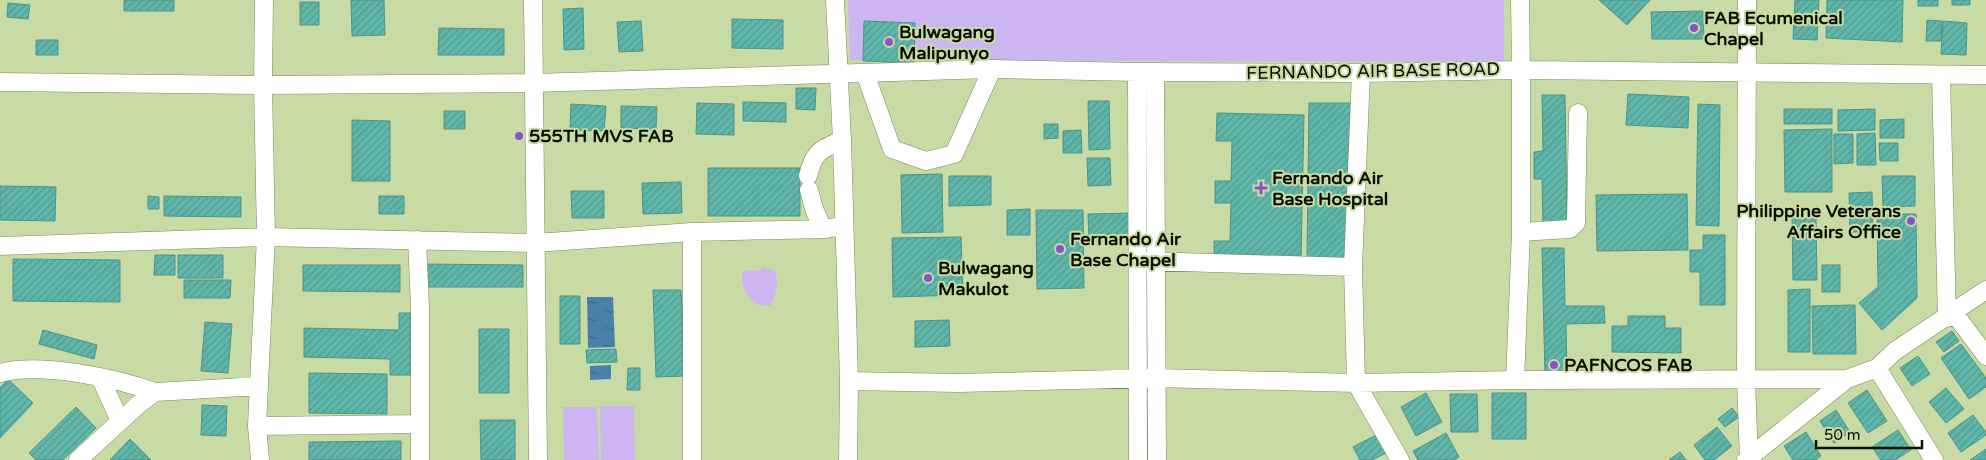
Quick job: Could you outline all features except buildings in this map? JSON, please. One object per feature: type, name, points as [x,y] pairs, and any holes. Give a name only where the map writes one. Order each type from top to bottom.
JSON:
[{"type":"street","points":[[260,460],[257,426],[258,386],[266,237],[263,85],[264,0]]},
{"type":"street","points":[[532,0],[538,460]]},
{"type":"street","points":[[834,0],[842,140],[849,381],[848,460]]},
{"type":"street","name":"FERNANDO AIR BASE ROAD","points":[[0,82],[263,85],[533,83],[992,69],[1361,73],[1521,70],[1520,0]]},
{"type":"street","points":[[1747,0],[1746,380],[1748,459]]},
{"type":"street","points":[[865,74],[892,149],[926,161],[954,154],[992,69]]},
{"type":"street","points":[[1515,380],[1521,232],[1521,70],[1986,75]]},
{"type":"street","points":[[1137,72],[1138,460]]},
{"type":"street","points":[[1155,72],[1157,460]]},
{"type":"street","points":[[1361,73],[1352,267],[1356,383],[1400,460]]},
{"type":"street","points":[[1941,76],[1951,315],[1986,356]]},
{"type":"street","points":[[1521,232],[1570,230],[1576,223],[1578,114]]},
{"type":"street","points":[[1137,131],[1155,131]]},
{"type":"street","points":[[823,229],[814,208],[808,183],[812,160],[822,149],[842,140]]},
{"type":"street","points":[[0,246],[266,237],[535,243],[692,232],[823,229],[844,226]]},
{"type":"street","points":[[692,232],[692,460]]},
{"type":"street","points":[[417,240],[420,307],[420,460]]},
{"type":"street","points":[[1137,261],[1352,267]]},
{"type":"street","points":[[1748,459],[1847,379],[1877,368],[1895,351],[1986,290]]},
{"type":"street","points":[[1877,368],[1934,460]]},
{"type":"street","points":[[0,373],[9,370],[50,370],[127,382],[155,392],[258,386]]},
{"type":"street","points":[[100,377],[120,422]]},
{"type":"street","points":[[849,381],[959,383],[1156,378],[1356,383],[1515,380],[1847,379]]},
{"type":"street","points":[[78,460],[155,392]]},
{"type":"street","points":[[257,426],[420,424]]},
{"type":"shaded area","points":[[848,0],[1504,0],[1504,62],[850,60]]},
{"type":"shaded area","points":[[764,267],[775,271],[777,279],[774,298],[770,306],[754,302],[748,296],[742,282],[745,270],[759,271]]},
{"type":"shaded area","points":[[600,406],[634,406],[635,460],[601,460]]},
{"type":"shaded area","points":[[563,407],[597,407],[599,460],[564,460]]},
{"type":"water","points":[[587,297],[613,297],[615,347],[588,348]]},
{"type":"water","points":[[611,365],[611,379],[590,380],[590,366]]},
{"type":"place","name":"FAB Ecumenical Chapel","points":[[1694,28]]},
{"type":"place","name":"Bulwagang Malipunyo","points":[[889,42]]},
{"type":"place","name":"555TH MVS FAB","points":[[519,136]]},
{"type":"place","name":"Fernando Air Base Hospital","points":[[1261,188]]},
{"type":"place","name":"Philippine Veterans Affairs Office","points":[[1911,221]]},
{"type":"place","name":"Fernando Air Base Chapel","points":[[1060,249]]},
{"type":"place","name":"Bulwagang Makulot","points":[[928,278]]},
{"type":"place","name":"PAFNCOS FAB","points":[[1554,365]]}]
